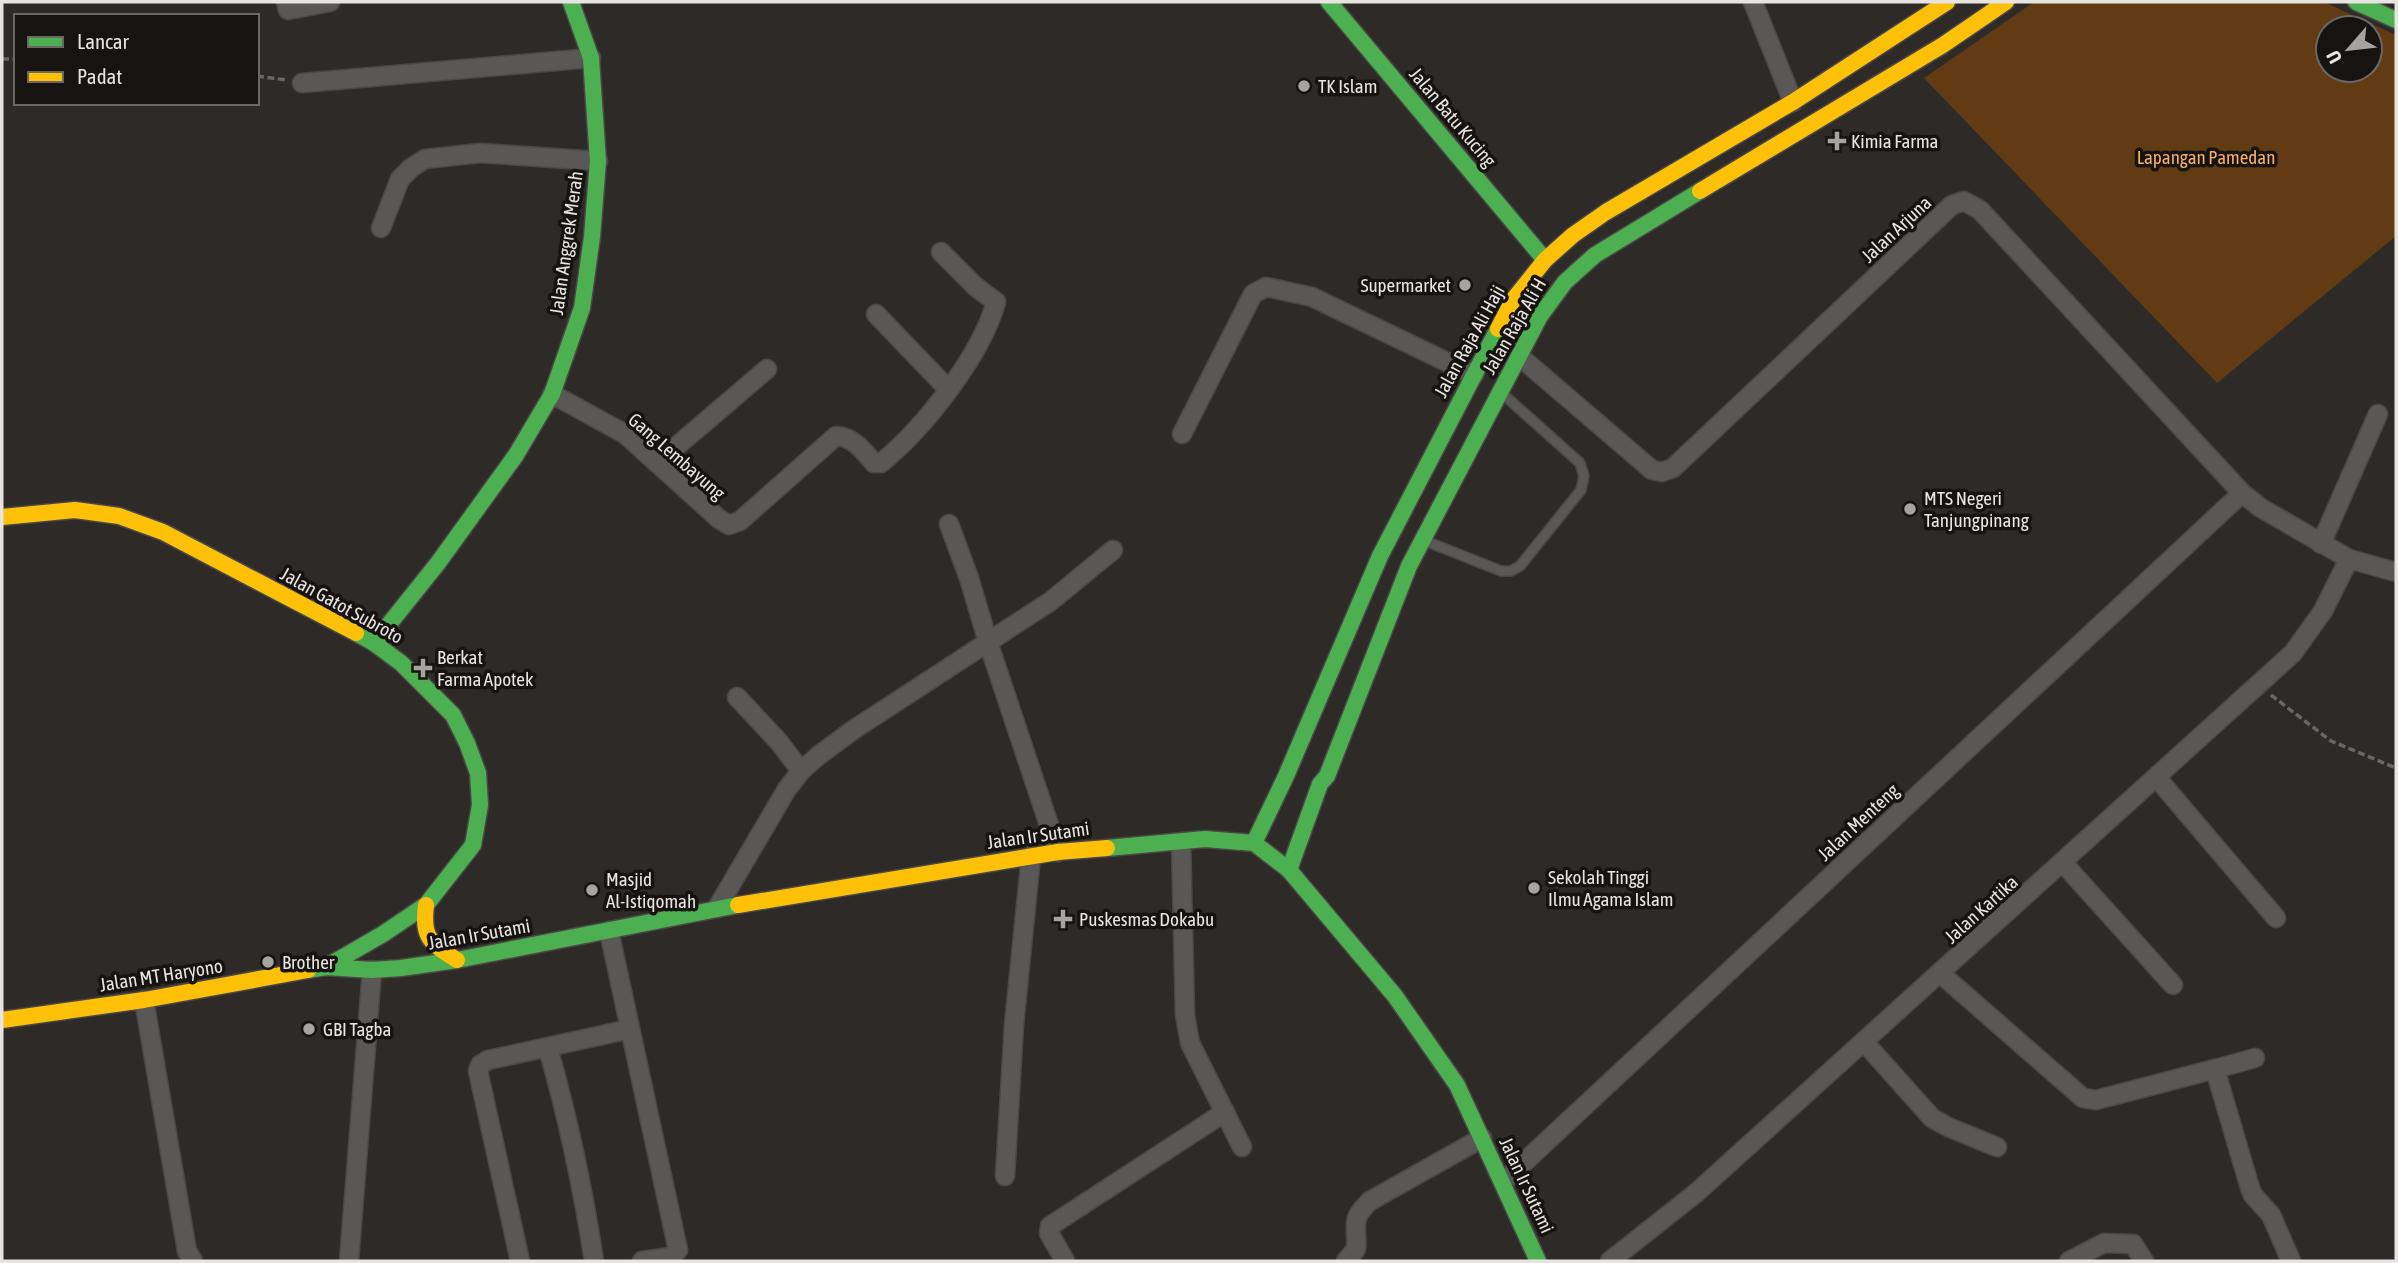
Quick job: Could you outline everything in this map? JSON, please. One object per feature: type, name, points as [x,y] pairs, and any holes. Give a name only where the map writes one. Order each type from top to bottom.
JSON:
[{"type":"main road","name":"Jalan Batu Kucing","points":[[1329,2],[1545,260]]},
{"type":"main road","name":"Jalan Raja Ali Haji","points":[[1254,843],[1286,776],[1380,556],[1513,300],[1545,260],[1573,235],[1606,212],[1793,102],[1947,2]]},
{"type":"main road","name":"Jalan Raja Ali H","points":[[1289,870],[1320,784],[1327,776],[1409,566],[1539,316],[1565,282],[1595,255],[1932,52],[2006,2]]},
{"type":"main road","points":[[2356,2],[2396,20]]},
{"type":"main road","name":"Jalan Anggrek Merah","points":[[374,643],[438,563],[516,455],[552,394],[582,308],[592,237],[598,161],[591,58],[574,4]]},
{"type":"main road","points":[[1573,235],[1595,255]]},
{"type":"main road","name":"Jalan Gatot Subroto","points":[[2,517],[75,509],[119,516],[163,533],[374,643],[401,663],[453,715],[478,773],[480,805],[473,845],[426,905],[326,967]]},
{"type":"main road","name":"Jalan Ir Sutami","points":[[326,967],[372,970],[457,960],[717,908],[1058,852],[1205,839],[1254,843],[1289,870],[1395,996],[1457,1085],[1538,1261]]},
{"type":"main road","points":[[426,905],[424,924],[427,936],[433,944],[457,960]]},
{"type":"main road","name":"Jalan MT Haryono","points":[[2,1020],[144,1000],[326,967]]},
{"type":"street","points":[[286,2],[288,10],[330,2]]},
{"type":"street","points":[[1753,2],[1793,102]]},
{"type":"street","points":[[302,83],[591,58]]},
{"type":"street","points":[[381,228],[400,179],[425,159],[480,153],[598,161]]},
{"type":"street","name":"Jalan Arjuna","points":[[1519,356],[1652,470],[1662,472],[1674,468],[1952,205],[1964,201],[1980,210],[2242,494],[2348,559],[2396,572]]},
{"type":"street","name":"Gang Lembayung","points":[[552,394],[625,434],[719,519],[729,525],[740,521],[836,436],[845,436],[858,445],[874,463],[881,463],[937,407],[989,326],[996,302],[976,287],[941,252]]},
{"type":"street","points":[[1182,434],[1253,294],[1266,288],[1312,297],[1474,375]]},
{"type":"street","points":[[876,314],[948,389]]},
{"type":"street","points":[[657,463],[767,369]]},
{"type":"street","points":[[2321,544],[2378,414]]},
{"type":"street","name":"Jalan Menteng","points":[[1503,1182],[2242,494]]},
{"type":"street","points":[[949,524],[1058,852]]},
{"type":"street","points":[[717,908],[787,789],[801,771],[853,730],[1051,601],[1113,550]]},
{"type":"street","name":"Jalan Kartika","points":[[1610,1261],[1696,1194],[2293,653],[2323,611],[2348,559]]},
{"type":"street","points":[[737,697],[779,742],[801,771]]},
{"type":"street","points":[[2157,778],[2276,918]]},
{"type":"street","points":[[1181,842],[1185,1015],[1190,1043],[1242,1147]]},
{"type":"street","points":[[1005,1175],[1014,1025],[1031,856]]},
{"type":"street","points":[[2063,863],[2173,985]]},
{"type":"street","points":[[609,931],[678,1250],[671,1258],[642,1261]]},
{"type":"street","points":[[349,1261],[372,970]]},
{"type":"street","points":[[1941,974],[2082,1098],[2096,1100],[2255,1058]]},
{"type":"street","points":[[144,1000],[187,1251],[193,1261]]},
{"type":"street","points":[[520,1261],[478,1071],[480,1065],[488,1060],[630,1029]]},
{"type":"street","points":[[1865,1043],[1895,1073],[1932,1118],[1997,1147]]},
{"type":"street","points":[[548,1048],[566,1110],[594,1261]]},
{"type":"street","points":[[2215,1069],[2250,1188],[2272,1215],[2291,1261]]},
{"type":"street","points":[[1065,1261],[1049,1233],[1051,1226],[1225,1112]]},
{"type":"street","points":[[1346,1261],[1356,1248],[1355,1224],[1358,1213],[1370,1202],[1482,1138]]},
{"type":"street","points":[[2069,1261],[2105,1243],[2133,1244],[2144,1261]]},
{"type":"lane","points":[[1423,540],[1501,571],[1511,570],[1520,566],[1581,491],[1584,476],[1580,463],[1500,392]]},
{"type":"path","points":[[259,76],[302,83]]},
{"type":"path","points":[[2259,685],[2331,741],[2396,768]]},
{"type":"green space","name":"Lapangan Pamedan","points":[[2034,2],[2324,2],[2350,14],[2314,14],[2314,84],[2384,84],[2384,30],[2396,35],[2396,236],[2217,383],[1924,78]]},
{"type":"traffic: fast","points":[[374,643],[438,563],[516,455],[552,394],[582,308],[592,237],[598,161],[591,58],[571,2]]},
{"type":"traffic: fast","points":[[1329,2],[1545,260]]},
{"type":"traffic: fast","points":[[2356,2],[2396,20]]},
{"type":"traffic: fast","points":[[1289,870],[1320,784],[1327,776],[1409,566],[1540,316],[1565,282],[1595,255],[1700,191]]},
{"type":"traffic: fast","points":[[1254,843],[1286,776],[1380,556],[1498,329]]},
{"type":"traffic: fast","points":[[326,967],[426,905],[473,845],[480,805],[478,773],[453,715],[401,663],[356,633]]},
{"type":"traffic: fast","points":[[1107,848],[1205,839],[1254,843],[1289,870],[1395,996],[1457,1085],[1538,1261]]},
{"type":"traffic: fast","points":[[308,970],[326,967],[372,970],[457,960],[738,905]]},
{"type":"traffic: slow","points":[[1498,329],[1513,300],[1545,260],[1573,235],[1606,212],[1793,102],[1947,2]]},
{"type":"traffic: slow","points":[[1700,191],[1943,45],[2006,2]]},
{"type":"traffic: slow","points":[[2,517],[75,510],[119,516],[163,532],[356,633]]},
{"type":"traffic: slow","points":[[738,905],[1058,852],[1107,848]]},
{"type":"traffic: slow","points":[[426,905],[425,925],[430,938],[440,949],[457,960]]},
{"type":"traffic: slow","points":[[2,1020],[144,1000],[308,970]]},
{"type":"place","name":"TK Islam","points":[[1304,86]]},
{"type":"place","name":"Kimia Farma","points":[[1837,141]]},
{"type":"place","name":"Supermarket","points":[[1465,285]]},
{"type":"place","name":"MTS Negeri Tanjungpinang","points":[[1910,509]]},
{"type":"place","name":"Berkat Farma Apotek","points":[[423,668]]},
{"type":"place","name":"Sekolah Tinggi Ilmu Agama Islam","points":[[1534,888]]},
{"type":"place","name":"Masjid Al-Istiqomah","points":[[592,890]]},
{"type":"place","name":"Puskesmas Dokabu","points":[[1063,919]]},
{"type":"place","name":"Brother","points":[[268,962]]},
{"type":"place","name":"GBI Tagba","points":[[309,1029]]}]
